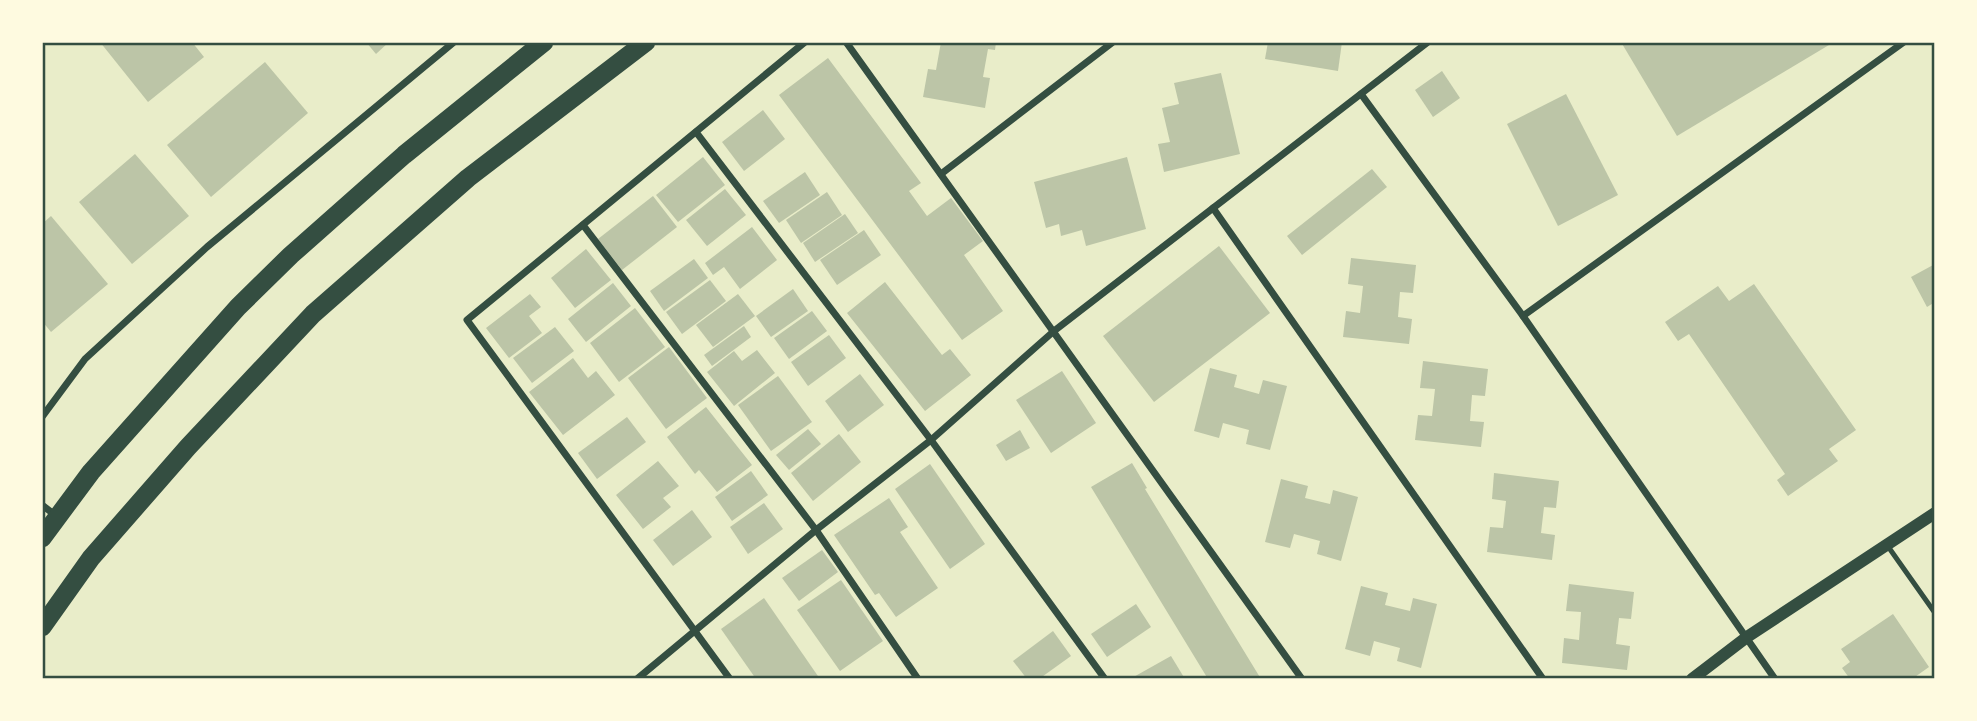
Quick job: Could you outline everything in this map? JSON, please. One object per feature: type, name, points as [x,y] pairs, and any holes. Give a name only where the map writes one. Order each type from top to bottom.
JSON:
[{"type":"highway","points":[[42,537],[50,511],[91,472],[238,307],[291,255],[404,155],[544,42]]},
{"type":"highway","points":[[42,626],[90,558],[188,447],[313,313],[468,178],[646,42]]},
{"type":"street","points":[[42,417],[85,359],[207,247],[454,42]]},
{"type":"street","points":[[730,679],[467,320],[805,42]]},
{"type":"street","points":[[846,42],[1302,679]]},
{"type":"street","points":[[942,174],[1112,42]]},
{"type":"street","points":[[637,679],[816,530],[931,440],[1054,331],[1428,42]]},
{"type":"street","points":[[1523,316],[1905,42]]},
{"type":"street","points":[[1361,94],[1523,316],[1775,679]]},
{"type":"street","points":[[696,132],[931,440],[1105,679]]},
{"type":"street","points":[[1213,208],[1544,679]]},
{"type":"street","points":[[583,225],[816,530],[918,679]]},
{"type":"street","points":[[1692,679],[1747,637],[1935,513]]},
{"type":"lane","points":[[1887,545],[1935,613]]},
{"type":"building","points":[[100,42],[192,42],[204,57],[148,102]]},
{"type":"building","points":[[366,42],[389,42],[376,54]]},
{"type":"building","points":[[941,42],[996,42],[995,50],[988,49],[983,77],[990,78],[985,108],[923,97],[928,69],[936,70]]},
{"type":"building","points":[[1268,42],[1342,42],[1338,71],[1265,59]]},
{"type":"building","points":[[1621,42],[1834,42],[1677,136]]},
{"type":"building","points":[[828,58],[921,183],[909,191],[927,216],[951,198],[983,241],[964,255],[1003,311],[962,340],[779,95]]},
{"type":"building","points":[[265,62],[308,113],[211,197],[167,145]]},
{"type":"building","points":[[1442,71],[1460,98],[1433,117],[1415,90]]},
{"type":"building","points":[[1221,73],[1240,154],[1164,172],[1158,144],[1170,142],[1162,108],[1179,104],[1174,83]]},
{"type":"building","points":[[1566,94],[1618,195],[1558,226],[1507,124]]},
{"type":"building","points":[[763,110],[785,139],[744,171],[722,142]]},
{"type":"building","points":[[135,154],[189,216],[132,264],[79,202]]},
{"type":"building","points":[[703,157],[725,185],[678,222],[656,195]]},
{"type":"building","points":[[1127,157],[1146,229],[1086,246],[1082,230],[1061,236],[1059,224],[1046,228],[1034,182]]},
{"type":"building","points":[[1372,169],[1387,187],[1302,255],[1287,236]]},
{"type":"building","points":[[805,172],[820,195],[779,223],[763,201]]},
{"type":"building","points":[[725,189],[746,215],[707,246],[686,220]]},
{"type":"building","points":[[827,192],[842,215],[801,243],[786,220]]},
{"type":"building","points":[[653,196],[677,227],[622,270],[598,239]]},
{"type":"building","points":[[845,214],[858,233],[815,262],[803,243]]},
{"type":"building","points":[[51,216],[108,284],[51,332],[42,321],[42,224]]},
{"type":"building","points":[[752,227],[777,260],[740,289],[724,267],[713,275],[705,263]]},
{"type":"building","points":[[864,230],[881,255],[837,285],[820,260]]},
{"type":"building","points":[[1219,246],[1270,313],[1154,402],[1103,336]]},
{"type":"building","points":[[586,249],[611,280],[575,308],[551,278]]},
{"type":"building","points":[[1351,258],[1416,265],[1413,293],[1400,292],[1398,317],[1412,319],[1409,344],[1343,337],[1346,311],[1360,313],[1363,286],[1348,284]]},
{"type":"building","points":[[694,259],[708,278],[664,311],[650,291]]},
{"type":"building","points":[[1935,264],[1935,302],[1927,307],[1911,277]]},
{"type":"building","points":[[710,280],[726,301],[682,334],[666,312]]},
{"type":"building","points":[[885,282],[942,355],[950,349],[971,375],[925,411],[847,313]]},
{"type":"building","points":[[613,283],[631,306],[586,342],[568,319]]},
{"type":"building","points":[[1754,284],[1856,430],[1829,449],[1838,461],[1788,496],[1777,480],[1785,474],[1689,334],[1678,341],[1665,322],[1718,286],[1729,301]]},
{"type":"building","points":[[793,289],[808,311],[771,337],[756,316]]},
{"type":"building","points":[[530,294],[541,307],[529,316],[542,333],[509,358],[486,328]]},
{"type":"building","points":[[738,294],[755,316],[713,347],[696,325]]},
{"type":"building","points":[[635,308],[665,347],[619,382],[590,343]]},
{"type":"building","points":[[812,311],[827,331],[789,359],[774,338]]},
{"type":"building","points":[[744,326],[751,337],[712,366],[704,355]]},
{"type":"building","points":[[555,327],[574,351],[532,383],[513,358]]},
{"type":"building","points":[[829,335],[846,358],[808,386],[791,362]]},
{"type":"building","points":[[669,347],[707,398],[666,429],[628,378]]},
{"type":"building","points":[[757,350],[775,373],[734,406],[707,372],[734,351],[742,361]]},
{"type":"building","points":[[573,358],[588,378],[596,371],[615,395],[563,435],[529,392]]},
{"type":"building","points":[[1423,361],[1488,369],[1485,396],[1472,395],[1470,421],[1484,422],[1481,447],[1415,440],[1418,415],[1432,416],[1435,389],[1420,388]]},
{"type":"building","points":[[1210,368],[1237,375],[1234,387],[1259,394],[1263,380],[1287,386],[1270,450],[1246,444],[1249,430],[1223,423],[1219,438],[1194,431]]},
{"type":"building","points":[[1062,371],[1096,423],[1051,453],[1016,400]]},
{"type":"building","points":[[860,374],[884,405],[848,432],[825,401]]},
{"type":"building","points":[[778,376],[812,422],[771,451],[738,405]]},
{"type":"building","points":[[706,407],[752,465],[717,492],[699,470],[695,474],[667,437]]},
{"type":"building","points":[[627,417],[646,442],[597,479],[578,453]]},
{"type":"building","points":[[808,429],[821,444],[789,470],[776,455]]},
{"type":"building","points":[[1020,430],[1030,448],[1006,461],[996,445]]},
{"type":"building","points":[[839,434],[861,462],[813,501],[791,473]]},
{"type":"building","points":[[658,461],[679,486],[663,498],[671,507],[643,529],[616,495]]},
{"type":"building","points":[[1132,463],[1147,488],[1145,489],[1261,679],[1208,679],[1091,487]]},
{"type":"building","points":[[930,464],[985,544],[950,569],[895,489]]},
{"type":"building","points":[[751,471],[768,495],[732,521],[715,497]]},
{"type":"building","points":[[1494,473],[1559,481],[1556,508],[1544,507],[1541,533],[1555,535],[1552,560],[1487,552],[1490,527],[1503,528],[1506,501],[1492,499]]},
{"type":"building","points":[[1281,479],[1308,486],[1305,498],[1330,504],[1333,490],[1358,497],[1341,561],[1317,554],[1320,541],[1294,534],[1290,548],[1265,542]]},
{"type":"building","points":[[889,498],[908,527],[900,532],[938,588],[896,617],[879,593],[875,595],[834,535]]},
{"type":"building","points":[[764,503],[783,529],[748,554],[730,527]]},
{"type":"building","points":[[692,510],[712,537],[673,566],[653,540]]},
{"type":"building","points":[[822,550],[838,572],[799,601],[782,578]]},
{"type":"building","points":[[841,580],[883,641],[840,671],[797,610]]},
{"type":"building","points":[[1569,584],[1634,592],[1631,619],[1619,618],[1616,644],[1630,646],[1627,670],[1562,663],[1564,638],[1579,640],[1581,612],[1566,611]]},
{"type":"building","points":[[1361,586],[1388,593],[1385,605],[1410,611],[1413,598],[1437,604],[1421,668],[1397,661],[1400,648],[1374,641],[1370,656],[1345,649]]},
{"type":"building","points":[[764,598],[820,679],[756,679],[721,629]]},
{"type":"building","points":[[1136,604],[1151,627],[1107,657],[1091,634]]},
{"type":"building","points":[[1893,614],[1929,667],[1912,679],[1850,679],[1842,668],[1850,662],[1841,649]]},
{"type":"building","points":[[1053,631],[1071,656],[1039,679],[1027,679],[1013,661]]},
{"type":"building","points":[[1171,656],[1185,679],[1130,679]]}]
